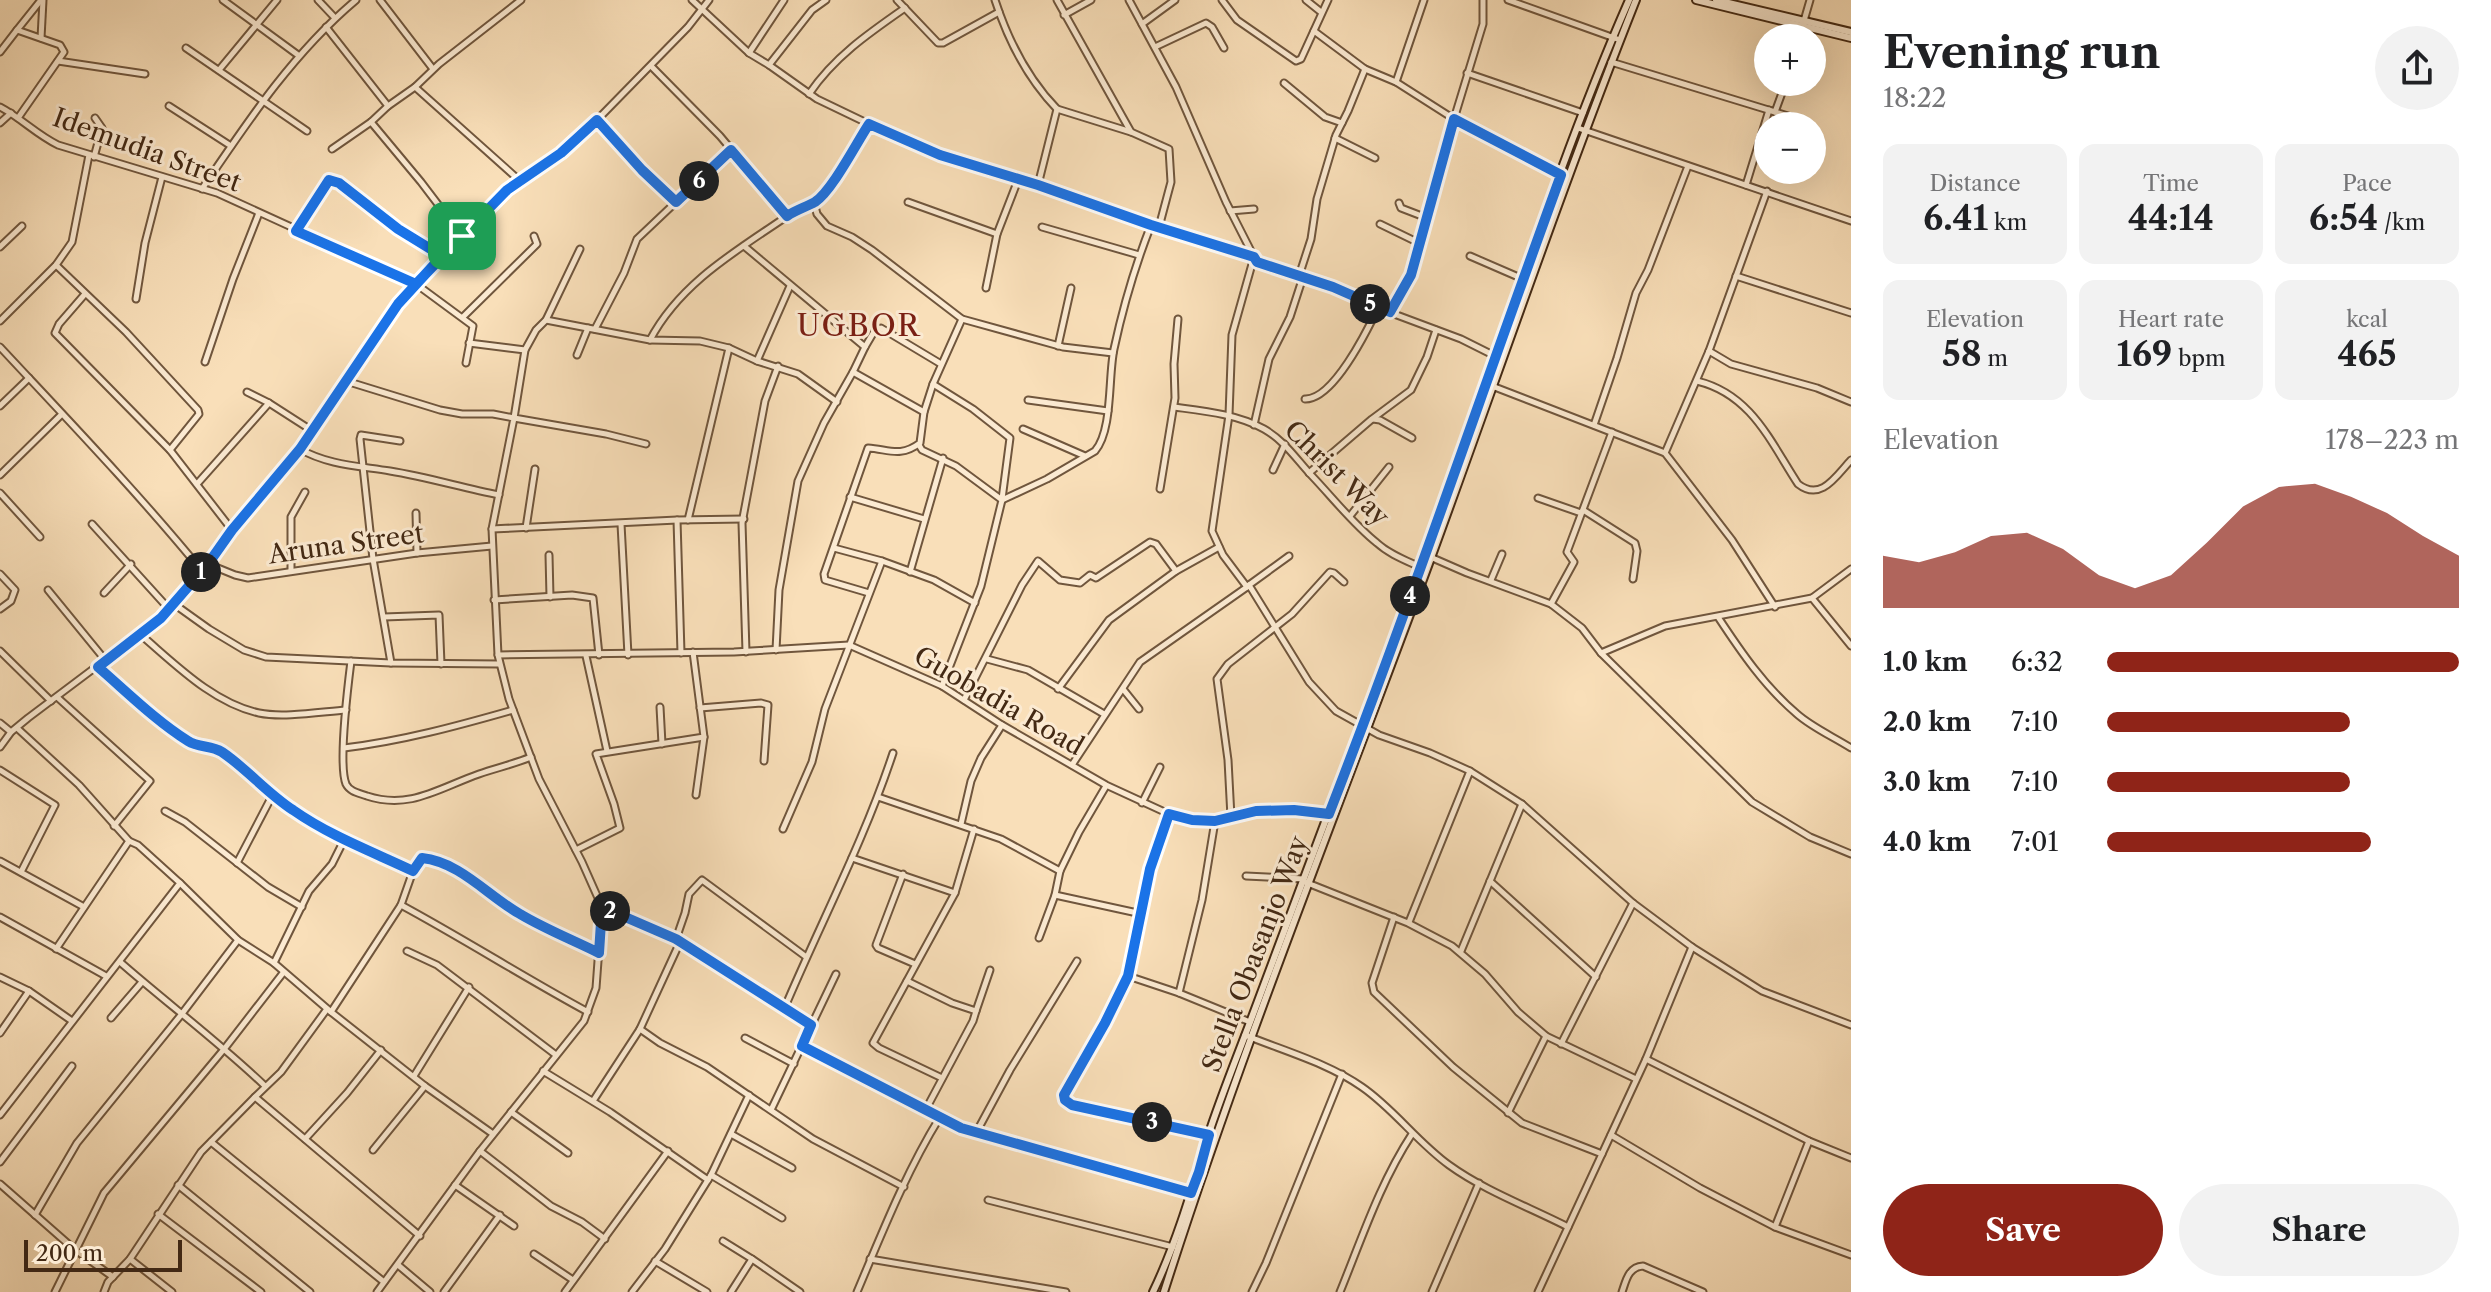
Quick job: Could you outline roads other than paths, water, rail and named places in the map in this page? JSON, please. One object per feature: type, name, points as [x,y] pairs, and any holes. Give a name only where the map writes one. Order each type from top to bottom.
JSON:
[{"type":"street","points":[[0,52],[42,0]]},
{"type":"street","points":[[41,38],[42,0]]},
{"type":"street","points":[[223,0],[298,55]]},
{"type":"street","points":[[219,70],[277,0]]},
{"type":"street","points":[[318,0],[335,18]]},
{"type":"street","points":[[202,189],[298,55],[356,0]]},
{"type":"street","points":[[380,0],[433,69]]},
{"type":"street","points":[[332,149],[371,122],[521,0]]},
{"type":"street","points":[[692,0],[749,53],[809,94],[869,124],[940,155],[1254,257]]},
{"type":"street","points":[[0,747],[11,732],[141,635],[172,606],[300,449],[398,304],[493,202],[519,180],[561,153],[597,120],[688,27],[709,0]]},
{"type":"street","points":[[749,53],[784,0]]},
{"type":"street","points":[[769,65],[812,10],[826,0]]},
{"type":"street","points":[[897,0],[938,43],[999,12]]},
{"type":"street","points":[[995,0],[1022,64],[1057,109],[1131,132],[1169,149],[1171,182],[1159,227]]},
{"type":"street","points":[[1057,0],[1131,132]]},
{"type":"street","points":[[1064,15],[1091,0]]},
{"type":"street","points":[[1129,0],[1194,123],[1230,211],[1257,262],[1333,287],[1495,356]]},
{"type":"street","points":[[1142,24],[1175,0]]},
{"type":"street","points":[[1222,0],[1237,20],[1296,61],[1301,59],[1328,0]]},
{"type":"street","points":[[1306,0],[1321,12]]},
{"type":"street","points":[[1396,82],[1424,0]]},
{"type":"street","points":[[1390,312],[1411,275],[1421,244],[1483,24],[1483,0]]},
{"type":"street","points":[[1508,0],[1617,39],[1636,0]]},
{"type":"street","name":"Stella Obasanjo Way","points":[[1153,1292],[1174,1247],[1191,1193],[1199,1179],[1209,1135],[1248,1036],[1250,1022],[1336,802],[1420,567],[1428,556],[1489,385],[1495,356],[1561,175],[1582,129],[1583,113],[1617,39],[1629,0]]},
{"type":"street","points":[[1696,0],[1803,24]]},
{"type":"street","points":[[1716,0],[1803,24]]},
{"type":"street","points":[[1803,24],[1810,0]]},
{"type":"street","points":[[809,94],[831,65],[905,8]]},
{"type":"street","points":[[1155,47],[1206,23],[1212,27],[1224,48]]},
{"type":"street","points":[[326,27],[388,106]]},
{"type":"street","points":[[1826,28],[1851,32]]},
{"type":"street","points":[[17,30],[63,46],[64,52],[18,118]]},
{"type":"street","points":[[1314,31],[1365,69],[1396,82],[1454,119],[1561,175]]},
{"type":"street","points":[[1826,31],[1851,38]]},
{"type":"street","points":[[186,48],[307,131]]},
{"type":"street","points":[[58,61],[145,74]]},
{"type":"street","points":[[1775,112],[1608,61],[1489,385],[1665,453],[1732,540],[1775,607]]},
{"type":"street","points":[[651,66],[703,118],[787,216]]},
{"type":"street","points":[[1254,425],[1269,359],[1290,317],[1311,239],[1317,199],[1335,138],[1365,69]]},
{"type":"street","points":[[1467,73],[1583,113]]},
{"type":"street","points":[[1284,83],[1325,117],[1342,123]]},
{"type":"street","points":[[415,87],[519,180]]},
{"type":"street","points":[[1746,185],[1779,96]]},
{"type":"street","points":[[169,106],[231,146]]},
{"type":"street","name":"Idemudia Street","points":[[0,107],[43,137],[91,156],[202,189],[416,284],[463,317]]},
{"type":"street","points":[[1038,185],[1057,109]]},
{"type":"street","points":[[0,123],[12,113]]},
{"type":"street","points":[[0,321],[56,265],[72,242],[91,156],[102,128],[95,118]]},
{"type":"street","points":[[597,120],[676,202]]},
{"type":"street","points":[[371,122],[462,236]]},
{"type":"street","points":[[650,340],[677,299],[699,278],[799,208],[814,203],[831,184],[869,124]]},
{"type":"street","points":[[1582,129],[1851,221]]},
{"type":"street","points":[[1335,138],[1375,158]]},
{"type":"street","points":[[577,355],[624,273],[637,239],[731,150]]},
{"type":"street","points":[[1594,425],[1636,293],[1688,166]]},
{"type":"street","points":[[136,299],[145,243],[162,177]]},
{"type":"street","points":[[296,231],[332,179],[398,229],[442,256]]},
{"type":"street","points":[[986,288],[997,234],[1018,180]]},
{"type":"street","points":[[1665,453],[1709,351],[1767,191]]},
{"type":"street","points":[[908,202],[997,234]]},
{"type":"street","points":[[814,203],[817,214],[827,226],[872,250],[962,319],[1058,346],[1113,353]]},
{"type":"street","points":[[1399,203],[1401,208],[1427,218]]},
{"type":"street","points":[[1230,211],[1254,209]]},
{"type":"street","points":[[205,362],[259,213]]},
{"type":"street","points":[[1380,224],[1421,244]]},
{"type":"street","points":[[1002,500],[1047,479],[1101,445],[1108,411],[1113,353],[1139,255],[1151,225]]},
{"type":"street","points":[[0,247],[22,226]]},
{"type":"street","points":[[1042,227],[1139,255]]},
{"type":"street","points":[[466,363],[473,326],[463,317],[537,244],[534,236]]},
{"type":"street","points":[[744,246],[865,347]]},
{"type":"street","points":[[377,1292],[480,1151],[584,1021],[596,988],[602,907],[555,812],[513,710],[499,664],[492,546],[492,529],[525,350],[536,330],[546,320],[580,249]]},
{"type":"street","points":[[1470,256],[1523,279]]},
{"type":"street","points":[[1254,257],[1232,335],[1229,415],[1212,531],[1219,547],[1248,586],[1309,682],[1336,711],[1364,727],[1470,771],[1522,804],[1633,903],[1692,947],[1762,991],[1851,1025]]},
{"type":"street","points":[[56,265],[126,332],[198,410],[199,414],[170,450]]},
{"type":"street","points":[[1736,276],[1851,313]]},
{"type":"street","points":[[757,361],[790,286]]},
{"type":"street","points":[[1058,346],[1071,288]]},
{"type":"street","points":[[85,294],[55,333],[170,450],[232,530]]},
{"type":"street","points":[[1305,399],[1321,395],[1348,362],[1378,308]]},
{"type":"street","points":[[962,319],[933,384],[924,412],[919,445],[922,450],[943,458],[1002,500]]},
{"type":"street","points":[[1160,489],[1174,407],[1178,319]]},
{"type":"street","points":[[546,320],[650,340],[700,341],[729,348],[798,374],[837,402]]},
{"type":"street","points":[[776,650],[779,590],[798,481],[824,423],[865,347],[875,330],[881,328],[941,364]]},
{"type":"street","points":[[1309,473],[1411,390],[1436,330]]},
{"type":"street","points":[[469,343],[525,350]]},
{"type":"street","points":[[0,347],[113,466],[202,571]]},
{"type":"street","points":[[688,520],[729,348]]},
{"type":"street","points":[[1709,351],[1723,362],[1817,388],[1851,402]]},
{"type":"street","points":[[746,652],[742,523],[756,438],[778,366]]},
{"type":"street","points":[[853,372],[924,412]]},
{"type":"street","points":[[0,406],[29,378]]},
{"type":"street","points":[[346,381],[440,410],[493,414],[646,444]]},
{"type":"street","points":[[1697,381],[1724,391],[1741,403],[1759,424],[1798,484],[1805,489],[1813,492],[1824,488],[1851,460]]},
{"type":"street","points":[[933,384],[973,409],[1010,438],[1002,500],[975,603],[942,686]]},
{"type":"street","points":[[247,392],[311,430]]},
{"type":"street","points":[[1028,400],[1108,411]]},
{"type":"street","points":[[197,484],[269,403]]},
{"type":"street","name":"Christ Way","points":[[1174,407],[1229,415],[1254,425],[1285,444],[1377,543],[1420,567]]},
{"type":"street","points":[[0,475],[62,414]]},
{"type":"street","points":[[1372,419],[1380,420],[1412,438]]},
{"type":"street","points":[[1023,429],[1086,456]]},
{"type":"street","points":[[1551,604],[1574,562],[1567,552],[1612,432]]},
{"type":"street","points":[[391,663],[373,559],[361,435],[400,441]]},
{"type":"street","points":[[1273,470],[1285,444]]},
{"type":"street","points":[[869,593],[824,579],[850,497],[868,448],[891,453],[919,445]]},
{"type":"street","points":[[300,449],[313,457],[499,495]]},
{"type":"street","points":[[910,572],[943,458]]},
{"type":"street","points":[[1350,516],[1389,467]]},
{"type":"street","points":[[526,528],[535,469]]},
{"type":"street","points":[[291,570],[291,517],[305,492]]},
{"type":"street","points":[[0,493],[40,537]]},
{"type":"street","points":[[850,497],[924,519]]},
{"type":"street","points":[[1538,498],[1582,511],[1635,543],[1637,551],[1633,579]]},
{"type":"street","points":[[416,513],[417,553]]},
{"type":"street","points":[[492,529],[744,519]]},
{"type":"street","points":[[677,520],[681,653]]},
{"type":"street","points":[[92,524],[172,606],[244,650],[266,657],[499,664]]},
{"type":"street","points":[[621,524],[628,655]]},
{"type":"street","points":[[964,700],[1022,585],[1038,561],[1060,580],[1080,583],[1090,575],[1096,578],[1108,571],[1150,542],[1156,544],[1176,571]]},
{"type":"street","name":"Aruna Street","points":[[208,564],[248,578],[417,553],[492,546]]},
{"type":"street","points":[[1058,689],[1109,620],[1176,571],[1219,547]]},
{"type":"street","points":[[834,548],[934,580],[975,603]]},
{"type":"street","points":[[1491,580],[1502,554]]},
{"type":"street","points":[[549,555],[550,597]]},
{"type":"street","points":[[1072,765],[1140,662],[1289,556]]},
{"type":"street","points":[[1364,727],[1428,556],[1551,604],[1582,628],[1601,653],[1752,802],[1810,837],[1851,854]]},
{"type":"street","points":[[783,829],[812,762],[825,709],[882,561]]},
{"type":"street","points":[[104,593],[131,564]]},
{"type":"street","points":[[1601,653],[1665,626],[1812,598],[1851,569]]},
{"type":"street","points":[[1231,817],[1228,760],[1217,679],[1228,664],[1276,628],[1330,572],[1344,582]]},
{"type":"street","points":[[0,574],[15,590],[11,601],[0,609]]},
{"type":"street","points":[[48,590],[106,661]]},
{"type":"street","points":[[494,600],[572,595],[593,598],[599,655]]},
{"type":"street","points":[[1812,598],[1851,646]]},
{"type":"street","points":[[384,617],[439,615],[441,664]]},
{"type":"street","points":[[1718,617],[1741,653],[1799,716],[1851,748]]},
{"type":"street","points":[[141,635],[179,668],[220,697],[240,706],[261,713],[346,710]]},
{"type":"street","name":"Guobadia Road","points":[[498,655],[746,652],[849,645],[942,686],[1106,785],[1169,814],[1192,820],[1215,821],[1256,811],[1294,810],[1329,814]]},
{"type":"street","points":[[0,651],[150,781],[114,826]]},
{"type":"street","points":[[693,652],[704,737],[696,795]]},
{"type":"street","points":[[586,656],[607,751]]},
{"type":"street","points":[[987,659],[1028,670],[1104,714]]},
{"type":"street","points":[[351,661],[344,748],[345,780],[352,791],[398,802],[419,798],[531,757]]},
{"type":"street","points":[[98,667],[188,741],[199,747],[215,748],[226,755],[296,813],[344,840],[413,871]]},
{"type":"street","points":[[1123,689],[1139,709]]},
{"type":"street","points":[[700,708],[768,705],[764,761]]},
{"type":"street","points":[[660,707],[662,744]]},
{"type":"street","points":[[344,748],[439,732],[513,710]]},
{"type":"street","points":[[0,723],[11,732]]},
{"type":"street","points":[[961,824],[971,781],[1002,725]]},
{"type":"street","points":[[17,728],[79,785],[129,841],[138,845],[180,883],[238,940],[274,963],[329,1011],[425,1086],[493,1134]]},
{"type":"street","points":[[576,850],[620,828],[596,754],[704,737]]},
{"type":"street","points":[[785,1007],[878,797],[893,753]]},
{"type":"street","points":[[1142,803],[1160,767]]},
{"type":"street","points":[[0,770],[55,805],[21,872]]},
{"type":"street","points":[[1408,923],[1470,771]]},
{"type":"street","points":[[1039,938],[1055,895],[1060,871],[1106,785]]},
{"type":"street","points":[[237,863],[272,796]]},
{"type":"street","points":[[878,797],[1001,839],[1060,871]]},
{"type":"street","points":[[1164,1292],[1248,1036],[1336,802]]},
{"type":"street","points":[[1461,951],[1522,804]]},
{"type":"street","points":[[165,811],[185,822],[268,887],[302,907]]},
{"type":"street","points":[[1169,814],[1150,869],[1128,976],[1064,1095],[1072,1105],[1209,1135]]},
{"type":"street","points":[[1179,993],[1202,900],[1215,821]]},
{"type":"street","points":[[942,1078],[873,1043],[955,893],[974,829]]},
{"type":"street","points":[[274,963],[309,891],[332,864],[344,840]]},
{"type":"street","points":[[56,949],[129,841]]},
{"type":"street","points":[[104,1292],[211,1142],[281,1072],[329,1011],[401,905],[413,871],[422,858],[468,877],[521,915],[599,953]]},
{"type":"street","points":[[852,858],[955,893]]},
{"type":"street","points":[[0,861],[84,907]]},
{"type":"street","points":[[903,874],[876,945],[915,964]]},
{"type":"street","points":[[1246,876],[1306,881],[1408,923],[1461,951],[1518,1012],[1546,1036],[1636,1079]]},
{"type":"street","points":[[593,1101],[640,1029],[678,940],[689,894],[702,880],[806,957]]},
{"type":"street","points":[[1490,881],[1596,977]]},
{"type":"street","points":[[0,1115],[180,883]]},
{"type":"street","points":[[1055,895],[1142,914]]},
{"type":"street","points":[[1561,1044],[1633,903]]},
{"type":"street","points":[[401,905],[588,1012]]},
{"type":"street","points":[[602,907],[678,940],[811,1025]]},
{"type":"street","points":[[0,917],[106,976]]},
{"type":"street","points":[[1394,917],[1372,983],[1374,992],[1453,1067],[1522,1123],[1602,1154]]},
{"type":"street","points":[[35,1215],[77,1143],[238,940]]},
{"type":"street","points":[[1538,1292],[1646,1059],[1692,947]]},
{"type":"street","points":[[407,951],[437,965],[469,987],[556,1055]]},
{"type":"street","points":[[976,1133],[1010,1070],[1077,961]]},
{"type":"street","points":[[120,962],[225,1048],[265,1086]]},
{"type":"street","points":[[925,1111],[973,1021],[990,970]]},
{"type":"street","points":[[55,1292],[104,1193],[283,973]]},
{"type":"street","points":[[771,1110],[836,974]]},
{"type":"street","points":[[1128,976],[1250,1022]]},
{"type":"street","points":[[0,977],[29,991],[72,1021]]},
{"type":"street","points":[[907,981],[976,1011]]},
{"type":"street","points":[[111,1018],[142,982]]},
{"type":"street","points":[[414,1076],[469,987]]},
{"type":"street","points":[[0,1033],[29,991]]},
{"type":"street","points":[[640,1029],[707,1067],[813,1139],[904,1187]]},
{"type":"street","points":[[1248,1036],[1342,1074],[1365,1089],[1450,1165],[1479,1183],[1568,1227]]},
{"type":"street","points":[[1508,1113],[1546,1036]]},
{"type":"street","points":[[745,1038],[794,1064]]},
{"type":"street","points":[[802,1046],[925,1111],[976,1133],[1191,1193]]},
{"type":"street","points":[[305,1139],[381,1050]]},
{"type":"street","points":[[1646,1059],[1809,1141],[1851,1158]]},
{"type":"street","points":[[0,1162],[72,1066]]},
{"type":"street","points":[[543,1071],[710,1177],[782,1218]]},
{"type":"street","points":[[1252,1292],[1342,1074]]},
{"type":"street","points":[[373,1150],[425,1086]]},
{"type":"street","points":[[632,1292],[710,1177],[749,1095]]},
{"type":"street","points":[[255,1097],[420,1236]]},
{"type":"street","points":[[511,1112],[568,1153]]},
{"type":"street","points":[[857,1292],[904,1187],[940,1117]]},
{"type":"street","points":[[731,1134],[792,1168]]},
{"type":"street","points":[[1340,1292],[1368,1219],[1412,1134]]},
{"type":"street","points":[[1611,1135],[1700,1188],[1775,1227],[1851,1255]]},
{"type":"street","points":[[1775,1227],[1809,1141]]},
{"type":"street","points":[[211,1142],[384,1282]]},
{"type":"street","points":[[480,1151],[551,1206],[582,1222],[605,1239]]},
{"type":"street","points":[[565,1292],[668,1151]]},
{"type":"street","points":[[1432,1292],[1479,1183]]},
{"type":"street","points":[[0,1184],[74,1249],[113,1277]]},
{"type":"street","points":[[178,1185],[310,1292]]},
{"type":"street","points":[[455,1185],[514,1226]]},
{"type":"street","points":[[988,1200],[1174,1247]]},
{"type":"street","points":[[158,1214],[261,1292]]},
{"type":"street","points":[[444,1292],[500,1215]]},
{"type":"street","points":[[723,1241],[796,1291]]},
{"type":"street","points":[[534,1254],[573,1281]]},
{"type":"street","points":[[130,1259],[172,1292]]},
{"type":"street","points":[[731,1292],[752,1259]]},
{"type":"street","points":[[870,1259],[1066,1292]]},
{"type":"street","points":[[655,1261],[707,1292]]},
{"type":"street","points":[[398,1265],[430,1292]]},
{"type":"street","points":[[1622,1292],[1628,1275],[1638,1266],[1703,1292]]},
{"type":"district","name":"UGBOR","points":[[859,325]]}]
